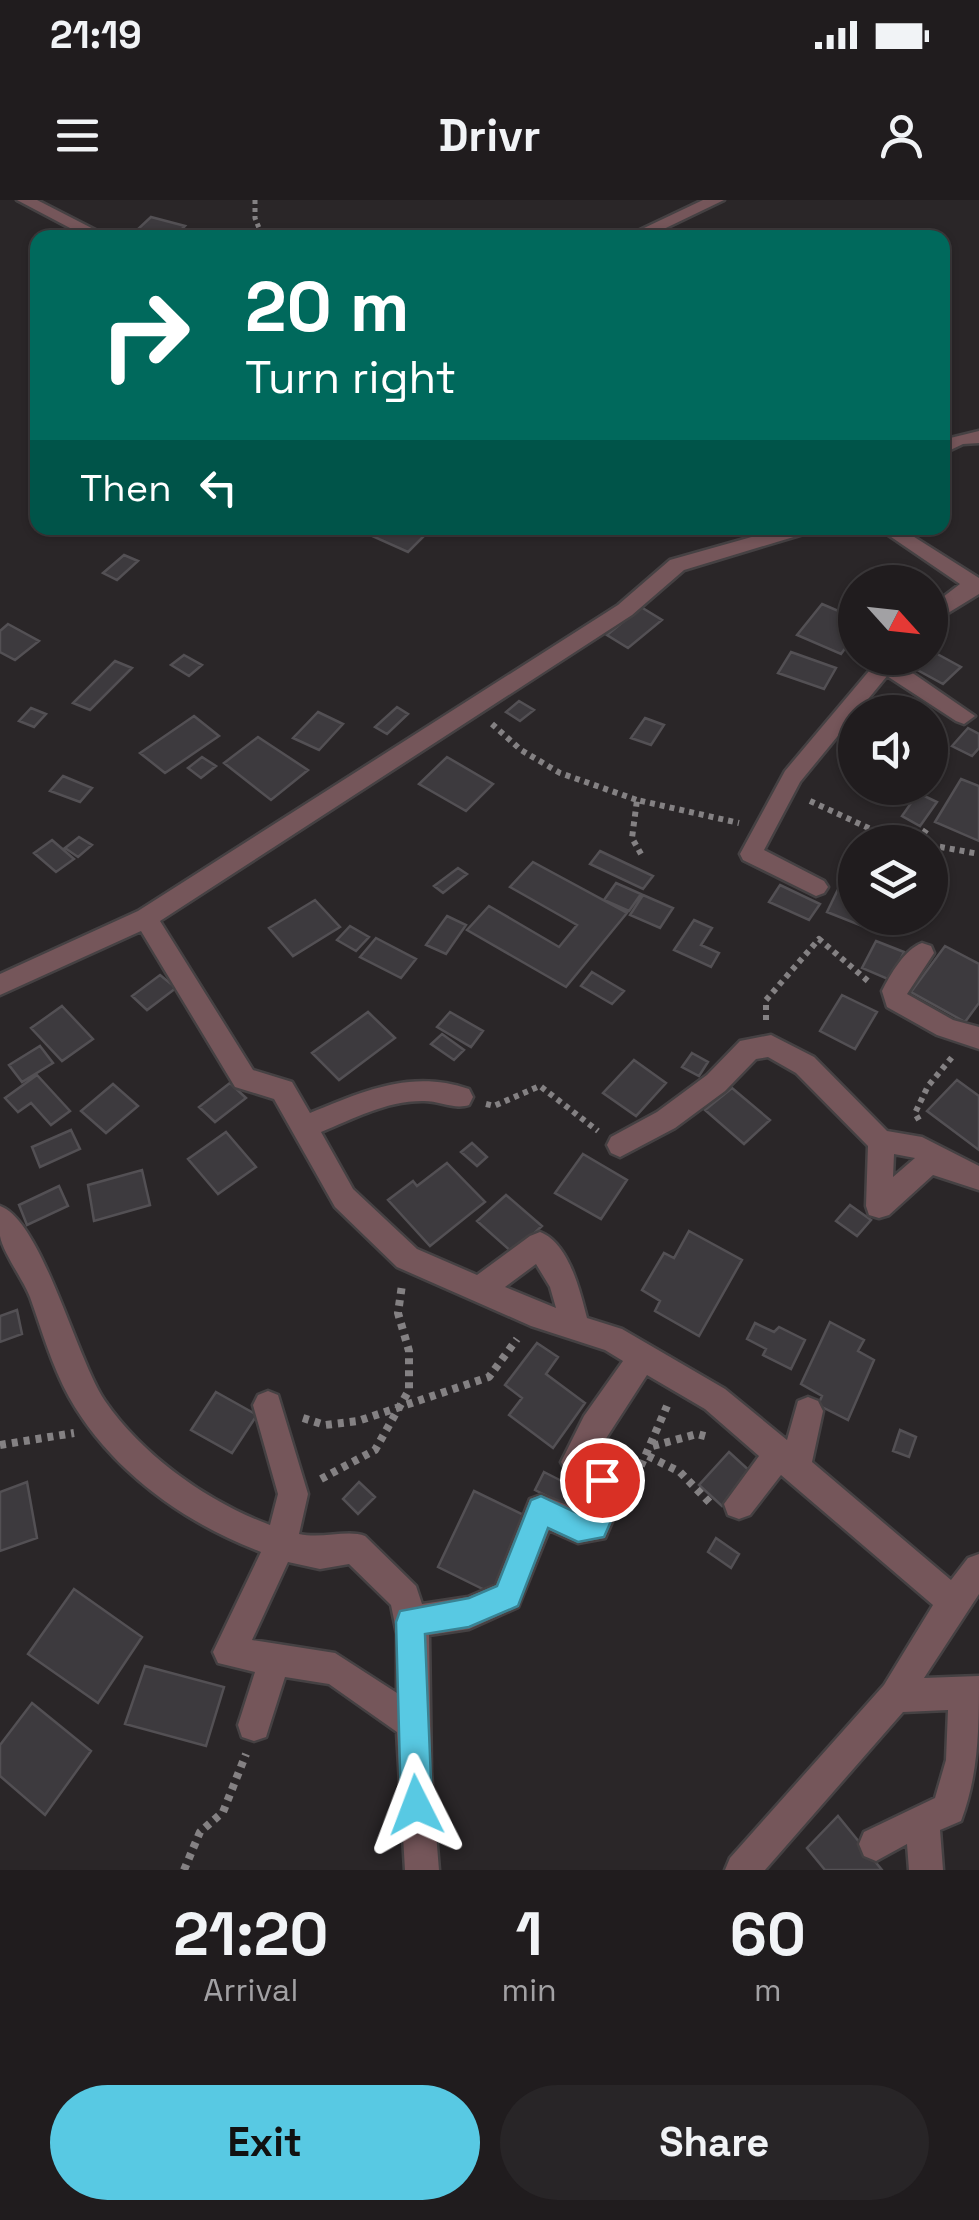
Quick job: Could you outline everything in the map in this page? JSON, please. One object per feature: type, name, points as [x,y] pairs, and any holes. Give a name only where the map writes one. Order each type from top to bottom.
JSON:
[{"type":"street","points":[[26,200],[87,230]]},
{"type":"street","points":[[649,230],[716,200]]},
{"type":"street","points":[[950,444],[979,436]]},
{"type":"street","points":[[0,985],[146,918],[625,610],[677,565],[779,535]]},
{"type":"street","points":[[898,535],[977,585],[948,605]]},
{"type":"street","points":[[907,675],[964,716]]},
{"type":"street","points":[[816,887],[751,854],[761,824],[838,729]]},
{"type":"street","points":[[146,918],[244,1079],[283,1090],[344,1198],[407,1258],[535,1314],[612,1339],[715,1399],[953,1602]]},
{"type":"street","points":[[922,953],[894,991],[896,1000],[967,1034]]},
{"type":"street","points":[[620,1145],[666,1120],[716,1082],[750,1049],[770,1046],[804,1065],[880,1142],[879,1206],[927,1164],[932,1154]]},
{"type":"street","points":[[303,1128],[391,1094],[440,1088],[460,1097]]},
{"type":"street","points":[[880,1142],[906,1141],[932,1154],[953,1172],[979,1178]]},
{"type":"street","points":[[0,1218],[14,1234],[54,1317],[77,1383],[104,1425],[130,1455],[202,1507],[281,1544],[320,1554],[354,1548],[405,1597],[410,1622],[422,1870]]},
{"type":"street","points":[[482,1288],[540,1245],[563,1282],[576,1328]]},
{"type":"street","points":[[410,1622],[469,1612],[508,1596],[541,1510],[578,1528],[594,1527],[608,1496],[602,1480],[576,1462],[594,1426],[643,1356]]},
{"type":"street","points":[[268,1406],[294,1494],[281,1544],[228,1652],[335,1669],[414,1724]]},
{"type":"street","points":[[739,1504],[765,1475],[787,1459],[808,1411]]},
{"type":"street","points":[[742,1870],[895,1696],[953,1602],[979,1569]]},
{"type":"street","points":[[254,1725],[275,1659]]},
{"type":"street","points":[[876,1844],[886,1835],[922,1824],[950,1809],[963,1760],[972,1693],[895,1696]]},
{"type":"street","points":[[922,1824],[926,1870]]},
{"type":"path","points":[[255,200],[259,230]]},
{"type":"path","points":[[469,710],[498,726],[504,739],[613,796],[761,824]]},
{"type":"path","points":[[791,783],[804,798],[862,825]]},
{"type":"path","points":[[637,800],[632,838],[641,854]]},
{"type":"path","points":[[948,848],[979,854]]},
{"type":"path","points":[[770,1046],[766,1000],[819,939],[878,990],[896,1000]]},
{"type":"path","points":[[932,1154],[915,1112],[928,1086],[967,1034]]},
{"type":"path","points":[[460,1097],[494,1106],[526,1088],[540,1086],[620,1145]]},
{"type":"path","points":[[294,1494],[375,1450],[402,1405],[409,1390],[408,1351],[398,1313],[407,1258]]},
{"type":"path","points":[[268,1406],[327,1426],[489,1377],[535,1314]]},
{"type":"path","points":[[608,1496],[626,1492],[648,1456],[678,1377]]},
{"type":"path","points":[[0,1445],[104,1425]]},
{"type":"path","points":[[652,1446],[697,1434],[721,1440]]},
{"type":"path","points":[[648,1456],[680,1472],[720,1512],[731,1511],[739,1504]]},
{"type":"path","points":[[184,1870],[200,1832],[222,1812],[254,1725]]},
{"type":"building","points":[[151,217],[185,226],[181,230],[138,229]]},
{"type":"building","points":[[373,535],[425,535],[408,552]]},
{"type":"building","points":[[124,555],[138,561],[117,580],[103,573]]},
{"type":"building","points":[[822,604],[838,611],[838,653],[797,635]]},
{"type":"building","points":[[641,607],[662,620],[628,648],[607,635]]},
{"type":"building","points":[[8,624],[39,641],[15,660],[0,652],[0,631]]},
{"type":"building","points":[[791,652],[836,668],[824,689],[778,673]]},
{"type":"building","points":[[184,655],[202,665],[189,676],[171,665]]},
{"type":"building","points":[[948,660],[961,667],[943,684],[927,675],[948,675]]},
{"type":"building","points":[[115,661],[132,668],[90,710],[73,703]]},
{"type":"building","points":[[519,701],[534,710],[520,721],[506,712]]},
{"type":"building","points":[[397,707],[408,714],[387,734],[375,727]]},
{"type":"building","points":[[31,708],[46,714],[34,727],[19,721]]},
{"type":"building","points":[[318,712],[343,724],[319,750],[293,738]]},
{"type":"building","points":[[194,716],[219,736],[165,773],[140,753]]},
{"type":"building","points":[[645,718],[664,725],[651,745],[631,738]]},
{"type":"building","points":[[968,728],[979,734],[979,748],[972,756],[952,746]]},
{"type":"building","points":[[258,737],[308,770],[271,800],[224,763]]},
{"type":"building","points":[[202,757],[216,766],[201,778],[188,768]]},
{"type":"building","points":[[447,757],[493,784],[466,811],[419,784]]},
{"type":"building","points":[[63,776],[92,788],[80,802],[50,791]]},
{"type":"building","points":[[961,779],[979,786],[979,841],[935,822]]},
{"type":"building","points":[[910,805],[935,805],[921,825],[902,816]]},
{"type":"building","points":[[79,837],[92,845],[78,857],[65,848]]},
{"type":"building","points":[[52,840],[74,859],[56,872],[34,853]]},
{"type":"building","points":[[600,851],[653,876],[643,889],[590,864]]},
{"type":"building","points":[[533,862],[627,913],[566,987],[467,930],[489,906],[559,947],[577,925],[510,887]]},
{"type":"building","points":[[458,868],[467,874],[443,893],[434,886]]},
{"type":"building","points":[[616,883],[641,894],[629,911],[604,900]]},
{"type":"building","points":[[780,885],[820,904],[809,920],[769,902]]},
{"type":"building","points":[[838,889],[838,916],[827,912]]},
{"type":"building","points":[[643,895],[673,908],[660,928],[630,915]]},
{"type":"building","points":[[315,900],[340,927],[293,956],[269,928]]},
{"type":"building","points":[[447,916],[466,925],[446,954],[426,945]]},
{"type":"building","points":[[694,920],[712,928],[701,945],[719,953],[711,967],[674,950]]},
{"type":"building","points":[[350,926],[369,937],[356,951],[337,940]]},
{"type":"building","points":[[376,938],[416,959],[401,978],[360,957]]},
{"type":"building","points":[[876,941],[904,952],[890,980],[862,968]]},
{"type":"building","points":[[945,946],[979,964],[979,1003],[965,1022],[911,992]]},
{"type":"building","points":[[592,972],[624,991],[612,1004],[581,986]]},
{"type":"building","points":[[160,975],[176,988],[147,1010],[132,996]]},
{"type":"building","points":[[842,995],[877,1012],[855,1049],[820,1031]]},
{"type":"building","points":[[62,1006],[93,1039],[62,1061],[31,1028]]},
{"type":"building","points":[[368,1012],[395,1038],[339,1080],[312,1053]]},
{"type":"building","points":[[450,1012],[483,1031],[471,1047],[437,1027]]},
{"type":"building","points":[[442,1034],[464,1050],[454,1060],[431,1044]]},
{"type":"building","points":[[40,1046],[53,1063],[22,1082],[9,1065]]},
{"type":"building","points":[[692,1053],[708,1062],[699,1076],[682,1067]]},
{"type":"building","points":[[634,1060],[666,1083],[636,1116],[603,1093]]},
{"type":"building","points":[[37,1075],[70,1111],[51,1125],[31,1103],[18,1112],[5,1098]]},
{"type":"building","points":[[957,1080],[979,1096],[979,1150],[927,1111]]},
{"type":"building","points":[[230,1083],[246,1098],[215,1122],[199,1107]]},
{"type":"building","points":[[113,1084],[138,1106],[106,1133],[81,1111]]},
{"type":"building","points":[[732,1088],[770,1120],[744,1144],[705,1110]]},
{"type":"building","points":[[71,1130],[80,1149],[40,1167],[32,1147]]},
{"type":"building","points":[[226,1132],[256,1167],[218,1194],[188,1159]]},
{"type":"building","points":[[472,1143],[487,1157],[477,1166],[461,1152]]},
{"type":"building","points":[[583,1154],[627,1180],[601,1219],[555,1193]]},
{"type":"building","points":[[447,1163],[485,1202],[430,1246],[388,1200],[413,1181],[417,1186]]},
{"type":"building","points":[[142,1170],[150,1205],[94,1221],[88,1185]]},
{"type":"building","points":[[59,1186],[68,1206],[27,1225],[19,1205]]},
{"type":"building","points":[[506,1195],[542,1226],[513,1253],[477,1221]]},
{"type":"building","points":[[850,1205],[871,1220],[857,1236],[836,1221]]},
{"type":"building","points":[[689,1231],[742,1260],[699,1336],[655,1311],[660,1301],[642,1290],[664,1253],[674,1258]]},
{"type":"building","points":[[17,1310],[22,1334],[0,1342],[0,1316]]},
{"type":"building","points":[[830,1322],[864,1340],[858,1351],[874,1360],[848,1420],[818,1405],[822,1396],[801,1384]]},
{"type":"building","points":[[755,1323],[774,1332],[779,1327],[805,1340],[791,1369],[763,1355],[766,1349],[747,1339]]},
{"type":"building","points":[[537,1343],[558,1357],[546,1374],[585,1403],[553,1448],[509,1415],[522,1398],[505,1385]]},
{"type":"building","points":[[216,1392],[257,1415],[232,1453],[191,1430]]},
{"type":"building","points":[[900,1430],[916,1437],[909,1457],[893,1451]]},
{"type":"building","points":[[729,1452],[752,1473],[722,1506],[699,1485]]},
{"type":"building","points":[[544,1472],[595,1498],[587,1516],[535,1490]]},
{"type":"building","points":[[27,1482],[37,1538],[0,1551],[0,1492]]},
{"type":"building","points":[[359,1482],[375,1497],[358,1514],[343,1499]]},
{"type":"building","points":[[474,1491],[528,1517],[493,1594],[438,1567]]},
{"type":"building","points":[[716,1538],[739,1554],[731,1568],[708,1552]]},
{"type":"building","points":[[74,1589],[142,1637],[98,1703],[28,1654]]},
{"type":"building","points":[[145,1666],[224,1687],[206,1746],[125,1724]]},
{"type":"building","points":[[32,1703],[91,1751],[45,1815],[0,1776],[0,1745]]},
{"type":"building","points":[[838,1816],[882,1870],[825,1870],[807,1848]]},
{"type":"route","points":[[416,1805],[414,1634],[410,1622],[469,1612],[508,1596],[541,1510],[578,1528],[594,1527],[608,1496],[602,1480]]}]
